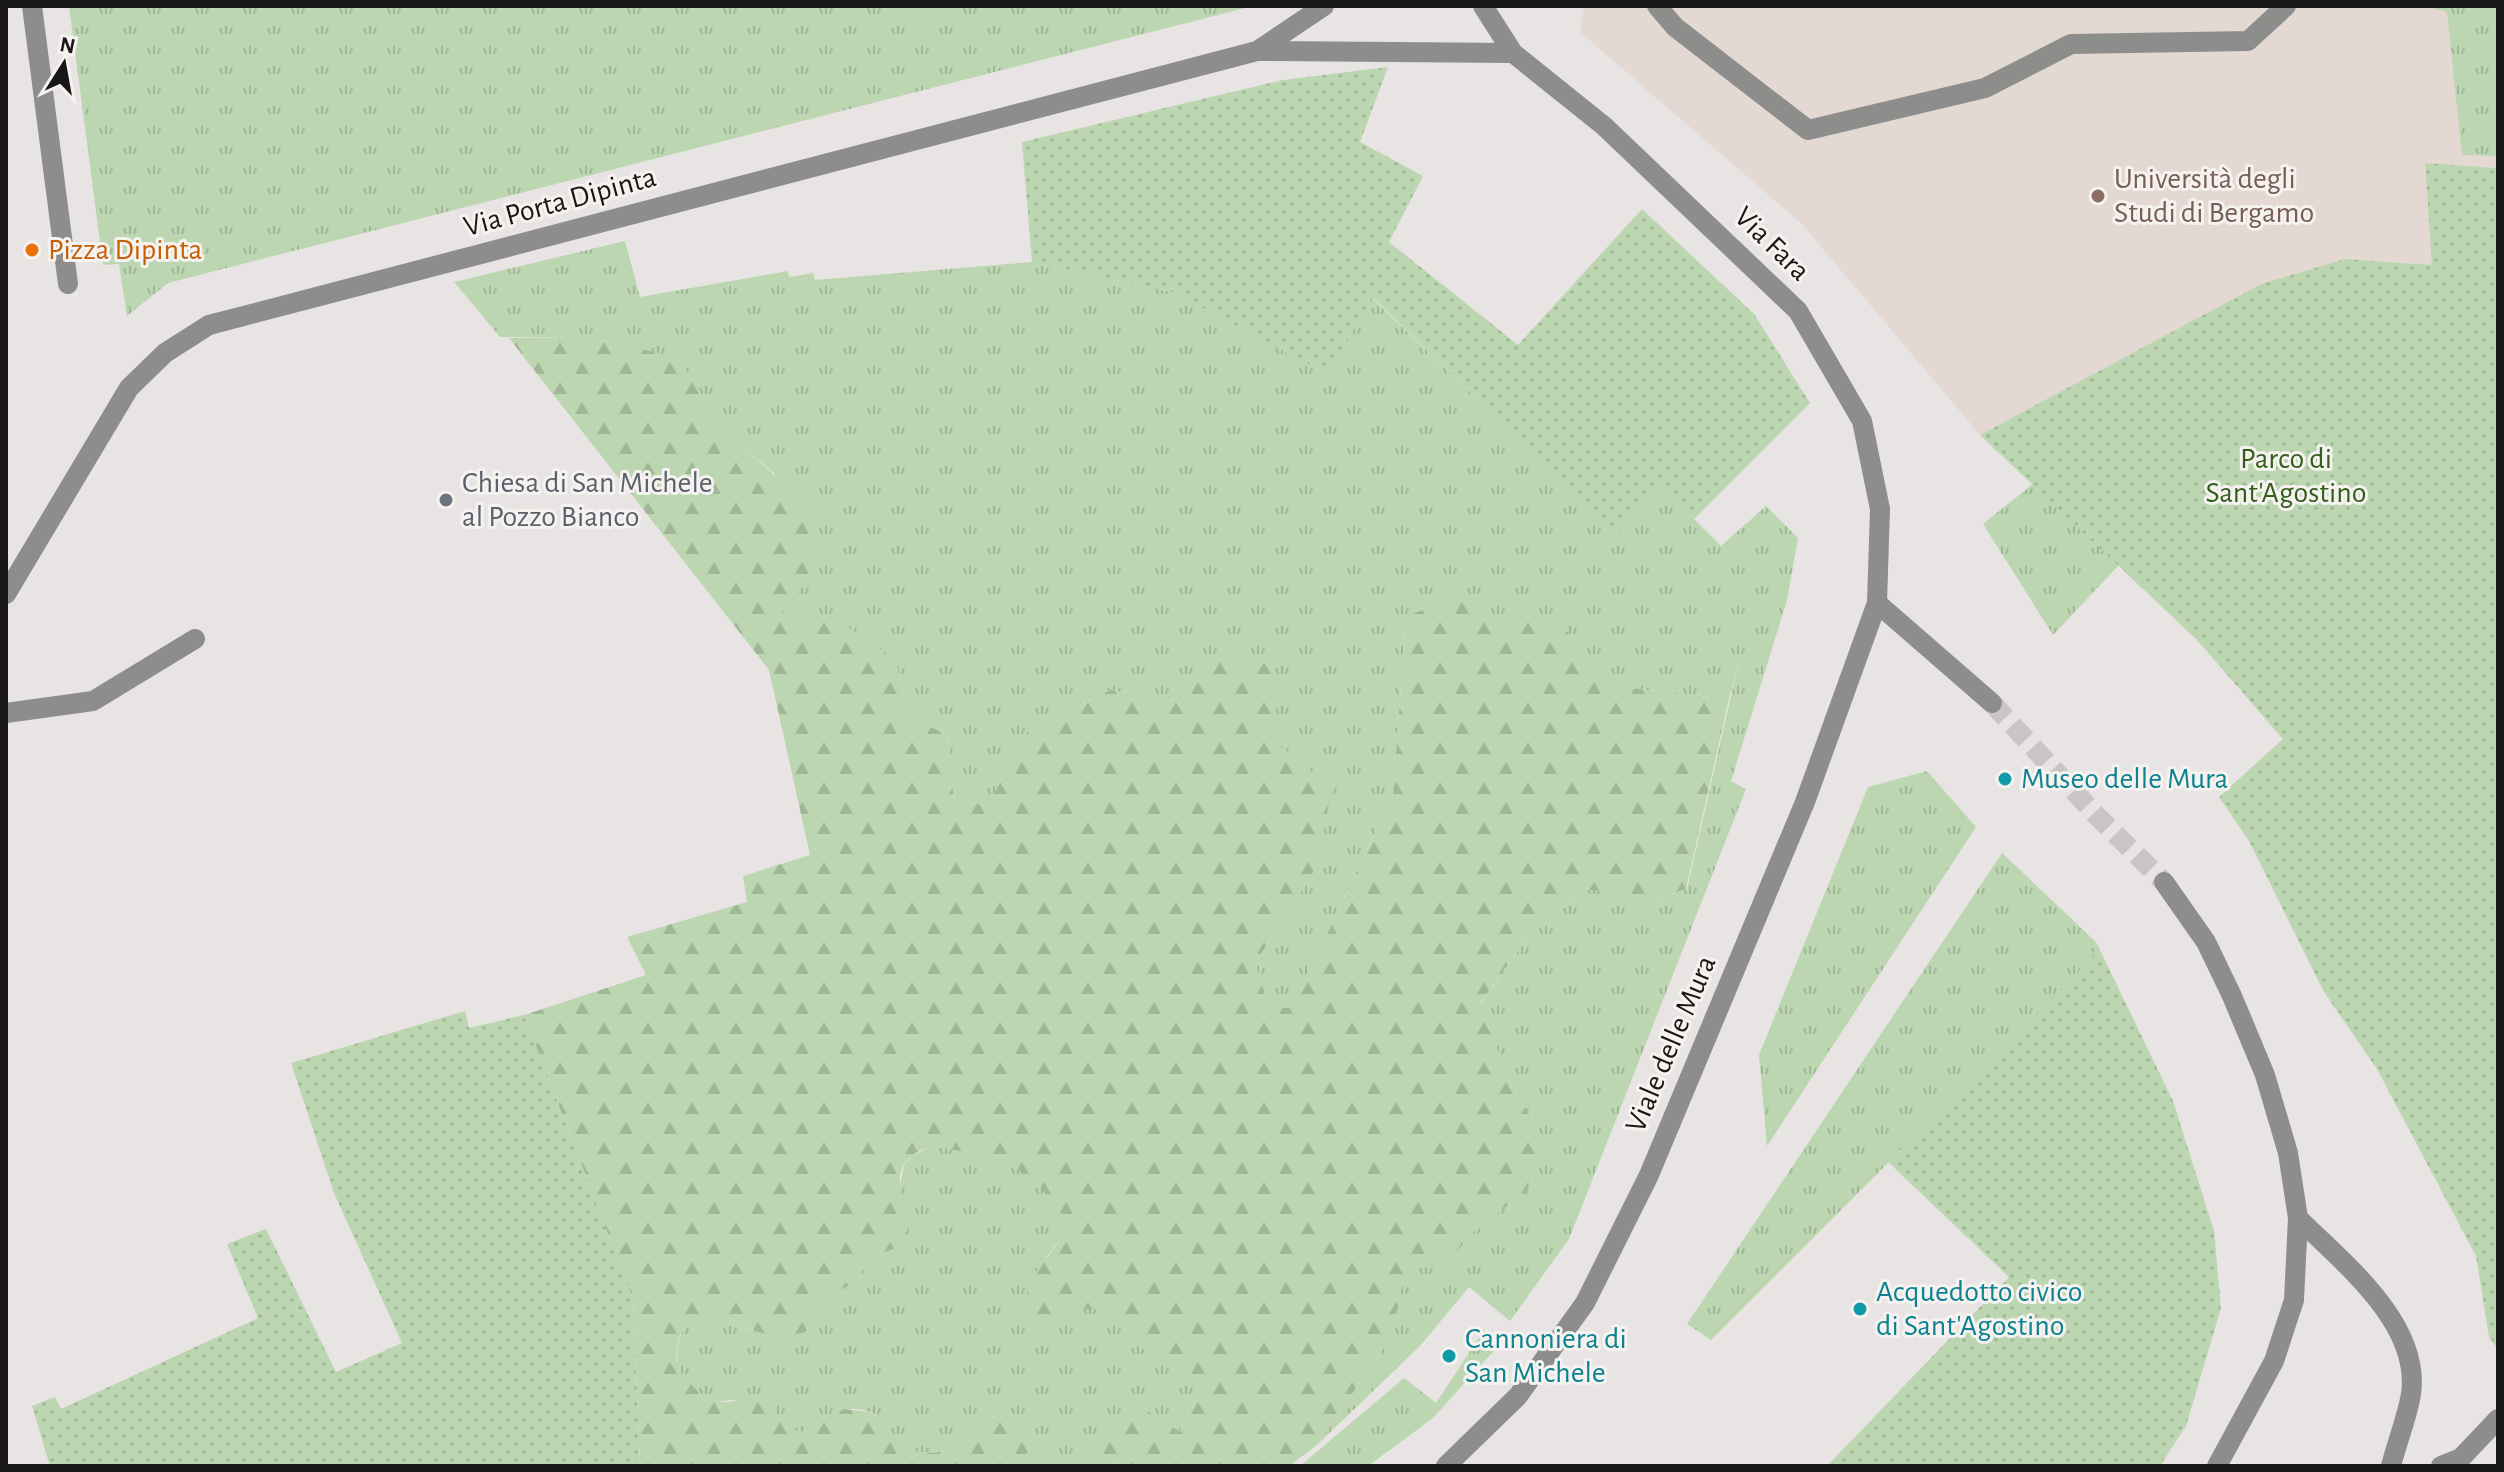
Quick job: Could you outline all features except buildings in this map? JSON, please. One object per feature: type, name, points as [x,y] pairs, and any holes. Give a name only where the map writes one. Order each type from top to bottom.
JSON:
[{"type":"street","points":[[32,6],[68,284]]},
{"type":"street","name":"Via Porta Dipinta","points":[[1257,51],[1324,6]]},
{"type":"street","name":"Via Fara","points":[[1483,6],[1513,53],[1604,126],[1798,311],[1862,421],[1880,509],[1877,603]]},
{"type":"street","points":[[1657,6],[1675,27],[1808,130],[1985,88],[2071,44],[2248,41],[2286,6]]},
{"type":"street","name":"Via Porta Dipinta","points":[[6,594],[129,388],[165,353],[209,325],[1257,51],[1513,53]]},
{"type":"street","points":[[1877,603],[1992,703]]},
{"type":"street","name":"Viale delle Mura","points":[[1446,1466],[1518,1396],[1585,1303],[1649,1175],[1820,764],[1877,603]]},
{"type":"street","points":[[6,713],[93,701],[195,639]]},
{"type":"street","points":[[2164,882],[2206,942],[2265,1075],[2288,1153],[2298,1218],[2294,1300],[2278,1349],[2217,1466]]},
{"type":"street","points":[[2298,1218],[2396,1323],[2405,1342],[2411,1394],[2391,1466]]},
{"type":"street","points":[[2441,1466],[2461,1458],[2498,1419]]},
{"type":"shaded area","name":"Università degli Studi di Bergamo","points":[[1584,6],[2498,6],[2498,168],[2425,163],[2433,265],[2345,259],[2261,284],[1980,435],[1802,224],[1580,32]]},
{"type":"green space","points":[[69,6],[1253,6],[168,283],[127,316],[119,264],[103,265]]},
{"type":"green space","points":[[888,6],[953,6],[932,36]]},
{"type":"green space","points":[[2425,6],[2498,6],[2498,156],[2462,155],[2447,12]]},
{"type":"green space","points":[[1388,67],[1360,142],[1423,176],[1389,242],[1518,345],[1642,209],[1754,314],[1810,403],[1694,519],[1660,486],[1617,534],[1373,298],[1327,374],[1173,292],[1032,262],[1022,142],[1283,80]]},
{"type":"green space","name":"Parco di Sant'Agostino","points":[[2425,163],[2498,168],[2498,1349],[2489,1337],[2476,1256],[2377,1069],[2324,992],[2249,841],[2219,797],[2283,739],[2196,639],[1980,435],[2261,284],[2345,259],[2432,265]]},
{"type":"green space","points":[[625,241],[640,297],[788,271],[789,277],[813,273],[815,280],[1032,262],[1173,292],[1327,374],[1372,298],[1617,533],[1660,485],[1721,546],[1766,506],[1798,538],[1787,600],[1731,781],[1746,789],[1569,1239],[1510,1321],[1469,1287],[1420,1346],[1317,1445],[1392,1336],[1407,1261],[1454,1255],[1477,1228],[1526,1192],[1547,1145],[1513,1086],[1479,1006],[1530,934],[1585,889],[1649,902],[1687,889],[1739,661],[1729,699],[1612,686],[1559,621],[1406,616],[1393,795],[1292,1008],[1269,1007],[1255,963],[1316,868],[1277,743],[1273,666],[1221,654],[1180,702],[1111,690],[1027,732],[988,805],[954,802],[948,735],[906,716],[896,660],[775,621],[775,474],[708,426],[700,391],[627,346],[578,338],[500,337],[454,282]]},
{"type":"green space","points":[[509,338],[578,338],[677,357],[700,391],[708,426],[748,452],[811,507],[820,565],[776,621],[836,619],[896,660],[906,716],[948,735],[954,802],[988,805],[1027,732],[1111,690],[1180,702],[1221,653],[1274,666],[1277,743],[1332,788],[1316,868],[1255,963],[1269,1007],[1292,1008],[1393,795],[1406,616],[1473,593],[1495,617],[1559,621],[1612,686],[1729,699],[1686,889],[1649,902],[1585,889],[1530,934],[1479,1005],[1513,1086],[1547,1145],[1526,1192],[1477,1228],[1454,1255],[1428,1268],[1407,1262],[1392,1336],[1317,1445],[1289,1466],[1147,1466],[1097,1462],[1088,1443],[1136,1404],[1180,1432],[1202,1379],[1175,1371],[1151,1357],[1127,1317],[1119,1313],[1088,1309],[1034,1319],[1027,1304],[1028,1290],[1033,1276],[1064,1228],[1060,1211],[1028,1177],[1006,1162],[981,1154],[934,1148],[913,1155],[900,1176],[909,1231],[905,1241],[867,1258],[863,1276],[816,1307],[806,1332],[779,1337],[754,1331],[724,1315],[706,1315],[687,1321],[678,1341],[679,1367],[689,1383],[708,1399],[719,1402],[757,1401],[775,1412],[788,1429],[804,1432],[817,1419],[845,1409],[869,1412],[885,1421],[904,1451],[936,1453],[952,1445],[976,1423],[1004,1413],[1031,1422],[1033,1432],[1024,1466],[640,1466],[633,1299],[524,1015],[646,975],[627,937],[747,902],[743,876],[810,855],[769,670]]},
{"type":"green space","points":[[2033,484],[2119,565],[2053,635],[1983,524]]},
{"type":"green space","points":[[1927,771],[1976,827],[1767,1146],[1759,1055],[1868,787]]},
{"type":"green space","points":[[2002,853],[2096,942],[2093,958],[1711,1340],[1687,1324]]},
{"type":"green space","points":[[2096,942],[2173,1101],[2214,1231],[2221,1308],[2186,1426],[2160,1466],[1827,1466],[2009,1277],[1888,1162],[2092,958]]},
{"type":"green space","points":[[465,1011],[469,1028],[524,1015],[633,1299],[640,1466],[50,1466],[32,1406],[55,1397],[61,1409],[258,1318],[227,1244],[266,1229],[336,1372],[402,1343],[334,1193],[291,1063]]},
{"type":"green space","points":[[934,1146],[996,1157],[1038,1185],[1062,1215],[1062,1234],[1046,1258],[1071,1310],[1103,1309],[1127,1316],[1142,1343],[1168,1362],[1202,1379],[1180,1432],[1097,1462],[1147,1466],[1024,1466],[1033,1432],[1031,1422],[1004,1413],[976,1423],[952,1445],[936,1453],[904,1451],[880,1418],[857,1409],[837,1412],[819,1420],[804,1432],[788,1429],[771,1407],[733,1400],[712,1401],[697,1393],[682,1375],[678,1365],[678,1344],[687,1321],[706,1315],[724,1315],[753,1331],[806,1332],[816,1307],[863,1276],[867,1258],[897,1248],[908,1219],[899,1192],[904,1165],[913,1155]]},
{"type":"green space","points":[[1484,1330],[1500,1344],[1433,1418],[1368,1466],[1300,1466],[1404,1378],[1436,1403]]},
{"type":"tunnel","points":[[1992,703],[2096,815],[2164,882]]},
{"type":"place","name":"Università degli Studi di Bergamo","points":[[2098,196]]},
{"type":"place","name":"Pizza Dipinta","points":[[32,250]]},
{"type":"place","name":"Chiesa di San Michele al Pozzo Bianco","points":[[446,500]]},
{"type":"place","name":"Museo delle Mura","points":[[2005,779]]},
{"type":"place","name":"Acquedotto civico di Sant'Agostino","points":[[1860,1309]]},
{"type":"place","name":"Cannoniera di San Michele","points":[[1449,1356]]}]
